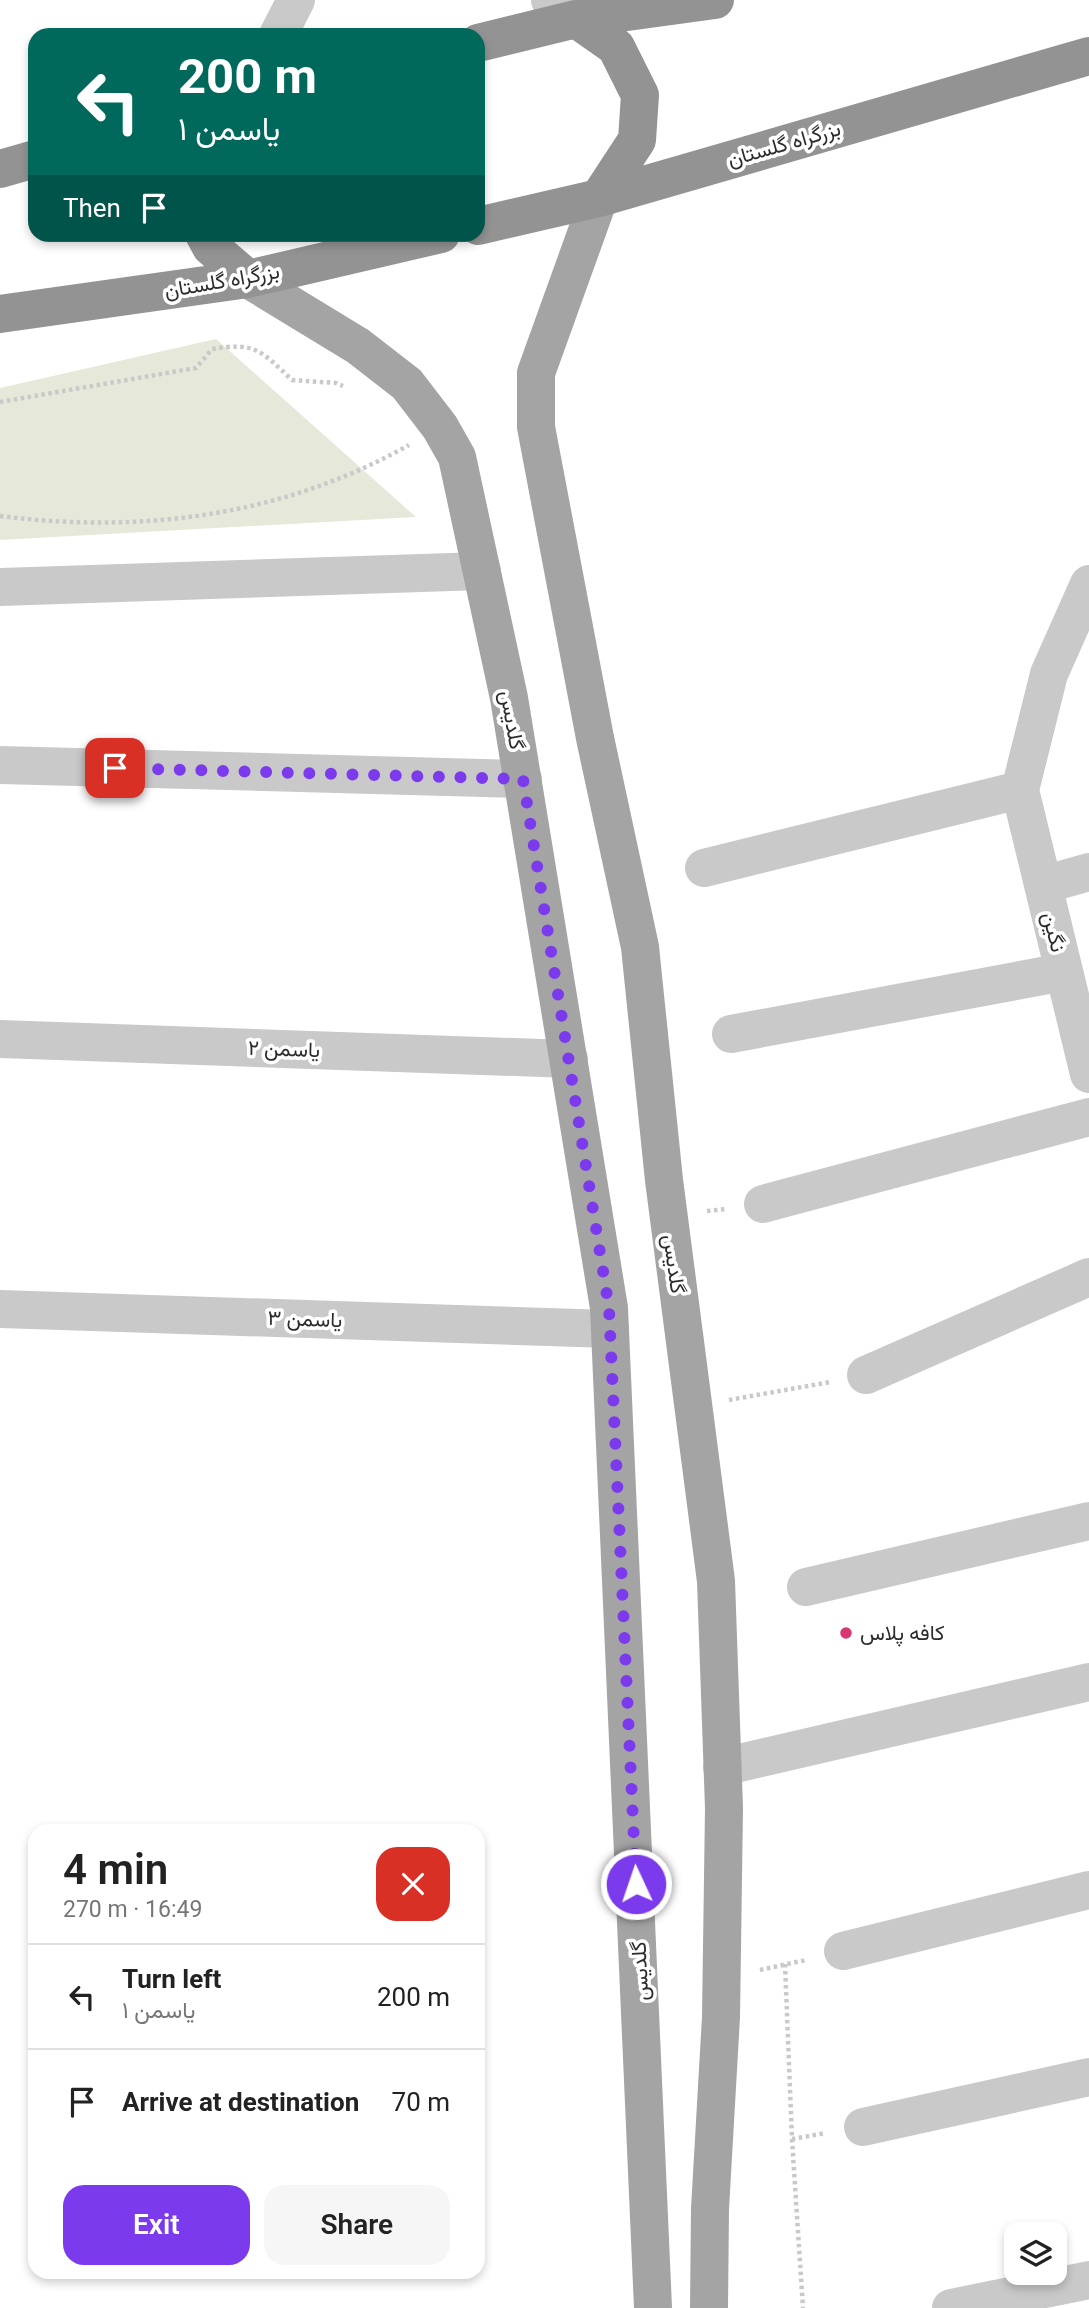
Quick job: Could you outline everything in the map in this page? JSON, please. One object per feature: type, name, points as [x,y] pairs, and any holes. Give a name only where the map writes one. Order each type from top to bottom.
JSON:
[{"type":"highway","points":[[485,40],[563,10],[715,0]]},
{"type":"highway","points":[[563,10],[616,47],[640,95],[637,140],[599,198]]},
{"type":"highway","name":"بزرگراه گلستان","points":[[485,224],[599,198],[1089,56]]},
{"type":"highway","points":[[0,169],[28,161]]},
{"type":"highway","points":[[208,242],[248,279]]},
{"type":"highway","name":"بزرگراه گلستان","points":[[0,314],[248,279],[407,242]]},
{"type":"main road","name":"گلدیس","points":[[599,198],[536,373],[536,427],[595,738],[640,947],[668,1217],[716,1581],[722,1768],[722,1979],[710,2209],[709,2308]]},
{"type":"main road","name":"گلدیس","points":[[248,279],[358,346],[407,384],[418,435],[457,457],[482,572],[523,779],[610,1329],[653,2308]]},
{"type":"street","points":[[282,28],[296,0]]},
{"type":"street","points":[[0,587],[482,572]]},
{"type":"street","points":[[704,868],[1020,790],[1049,674],[1089,584]]},
{"type":"street","points":[[0,765],[523,779]]},
{"type":"street","name":"نگین","points":[[1020,790],[1089,1074]]},
{"type":"street","points":[[1043,885],[1089,873]]},
{"type":"street","points":[[732,1034],[1064,972]]},
{"type":"street","name":"یاسمن ۲","points":[[0,1039],[569,1059]]},
{"type":"street","points":[[763,1204],[1089,1117]]},
{"type":"street","points":[[866,1375],[1089,1277]]},
{"type":"street","name":"یاسمن ۳","points":[[0,1309],[610,1329]]},
{"type":"street","points":[[806,1587],[1089,1521]]},
{"type":"street","points":[[722,1768],[1089,1682]]},
{"type":"street","points":[[843,1951],[1089,1890]]},
{"type":"street","points":[[863,2127],[1089,2077]]},
{"type":"street","points":[[951,2308],[1089,2280]]},
{"type":"path","points":[[0,402],[196,368],[212,349],[242,344],[264,354],[292,380],[336,383],[348,389]]},
{"type":"path","points":[[414,457],[418,435]]},
{"type":"path","points":[[0,516],[105,524],[159,522],[219,514],[277,500],[333,481],[418,435]]},
{"type":"path","points":[[668,1217],[763,1204]]},
{"type":"path","points":[[693,1406],[866,1375]]},
{"type":"path","points":[[722,1979],[843,1951]]},
{"type":"path","points":[[785,1964],[792,2139],[803,2308]]},
{"type":"path","points":[[792,2139],[863,2127]]},
{"type":"green space","points":[[216,339],[416,517],[0,540],[0,388]]},
{"type":"place","name":"کافه پلاس","points":[[846,1633]]},
{"type":"route","points":[[115,768],[523,779],[609,1308],[636,1884]]}]
